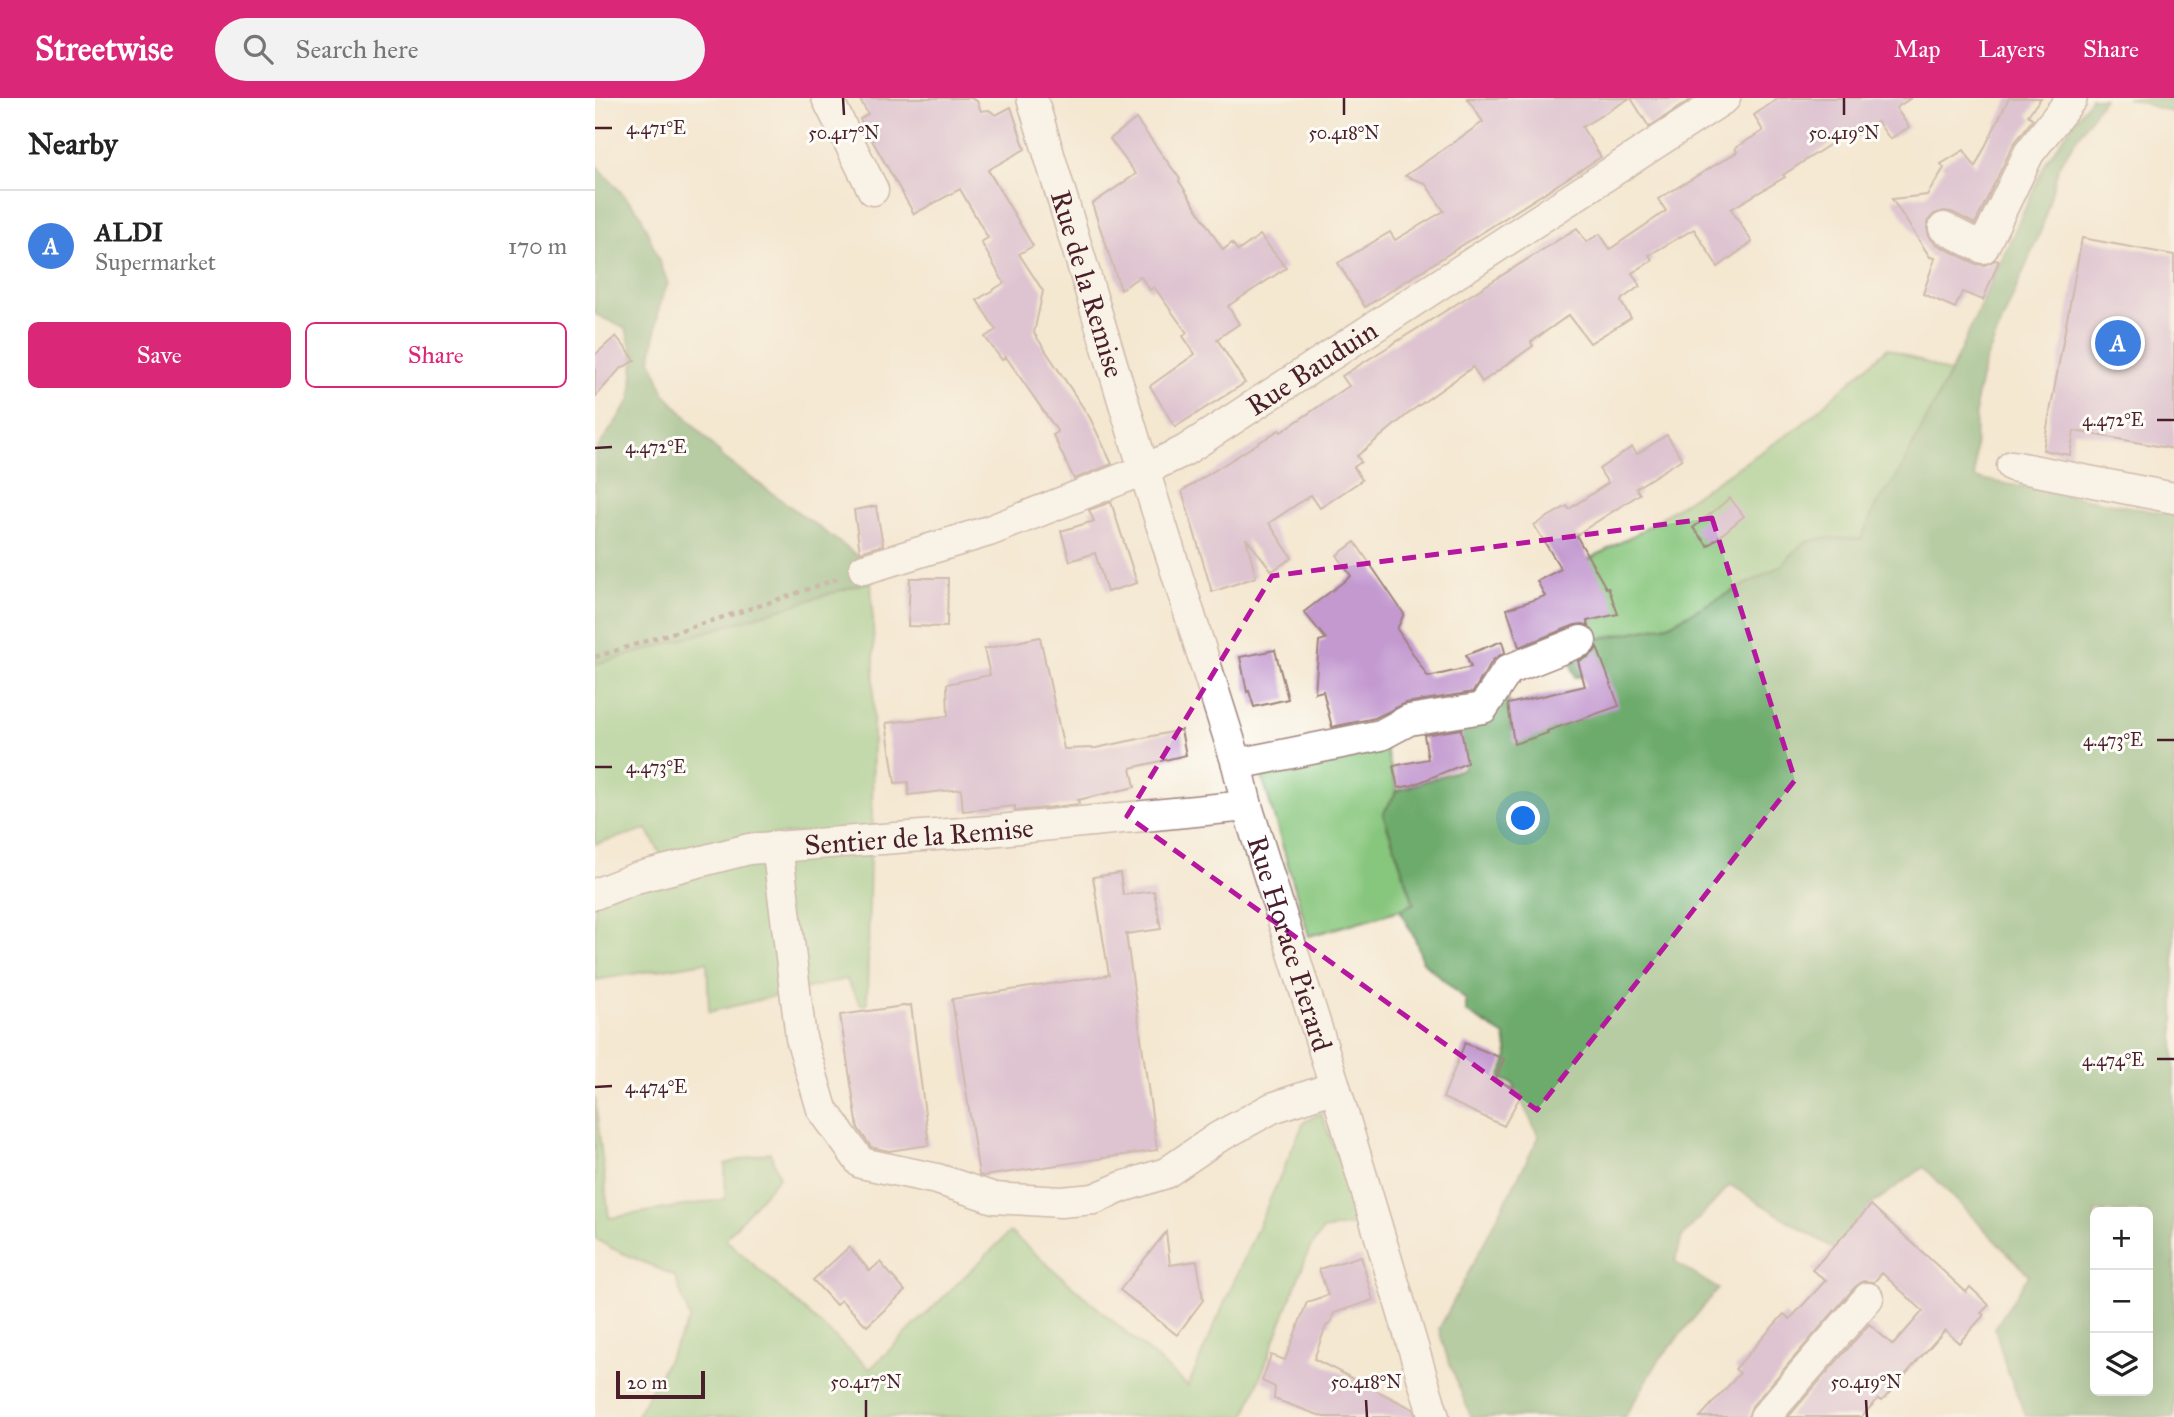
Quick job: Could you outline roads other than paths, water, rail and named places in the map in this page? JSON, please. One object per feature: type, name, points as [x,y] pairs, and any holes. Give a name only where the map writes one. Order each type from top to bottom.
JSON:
[{"type":"street","points":[[827,98],[873,190]]},
{"type":"street","name":"Rue de la Remise","points":[[1032,98],[1144,470]]},
{"type":"street","name":"Rue Bauduin","points":[[864,569],[989,531],[1144,470],[1184,451],[1725,98]]},
{"type":"street","points":[[1944,229],[1983,248],[2029,153],[2072,98]]},
{"type":"street","points":[[2012,466],[2174,498]]},
{"type":"street","name":"Rue Horace Pierard","points":[[1144,470],[1237,764],[1247,806],[1434,1417]]},
{"type":"street","points":[[1237,764],[1381,735],[1409,720],[1483,708],[1508,670],[1581,641]]},
{"type":"street","name":"Sentier de la Remise","points":[[595,894],[636,878],[749,849],[989,831],[1247,806]]},
{"type":"street","points":[[777,846],[801,1038],[822,1109],[860,1163],[937,1178],[994,1198],[1061,1202],[1094,1199],[1166,1173],[1217,1139],[1272,1108],[1335,1087]]},
{"type":"street","points":[[1765,1417],[1868,1298]]},
{"type":"place","name":"ALDI","points":[[2118,343]]}]
